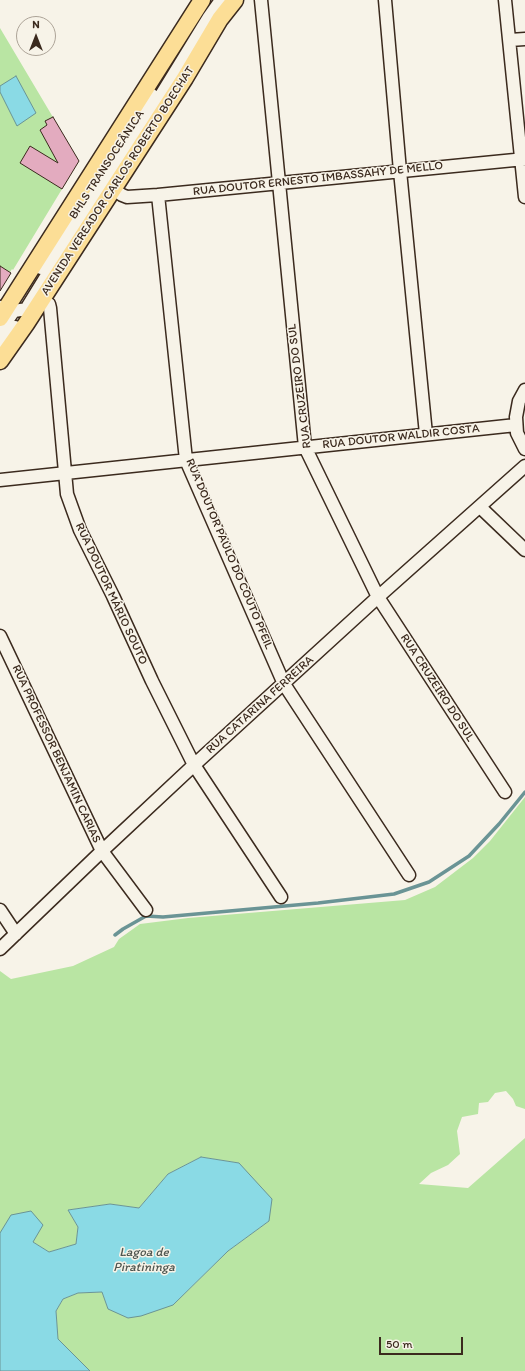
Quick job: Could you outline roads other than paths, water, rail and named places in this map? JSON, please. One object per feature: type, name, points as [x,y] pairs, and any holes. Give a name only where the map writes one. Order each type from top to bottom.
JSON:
[{"type":"main road","name":"AVENIDA VEREADOR CARLOS ROBERTO BOECHAT","points":[[5,312],[202,0]]},
{"type":"main road","name":"AVENIDA VEREADOR CARLOS ROBERTO BOECHAT","points":[[0,361],[42,300],[185,78],[220,19],[235,0]]},
{"type":"street","name":"BHLS TRANSOCEÂNICA","points":[[0,331],[5,312],[214,0]]},
{"type":"street","name":"BHLS TRANSOCEÂNICA","points":[[0,346],[27,309],[60,254],[120,162],[221,0]]},
{"type":"street","name":"RUA CRUZEIRO DO SUL","points":[[261,0],[305,447],[378,597],[505,792]]},
{"type":"street","points":[[385,0],[426,434]]},
{"type":"street","points":[[505,0],[523,159],[525,197]]},
{"type":"street","points":[[510,40],[525,39]]},
{"type":"street","name":"RUA DOUTOR ERNESTO IMBASSAHY DE MELLO","points":[[113,189],[127,197],[158,195],[523,159]]},
{"type":"street","name":"RUA DOUTOR PAULO DO COUTO PFEIL","points":[[158,195],[186,460],[284,684],[408,875]]},
{"type":"street","points":[[5,312],[27,309],[42,300]]},
{"type":"street","name":"RUA DOUTOR MÁRIO SOUTO","points":[[42,300],[49,304],[50,308],[67,494],[80,530],[114,596],[152,681],[194,765],[281,897]]},
{"type":"street","points":[[525,390],[517,409],[516,425],[517,433],[525,449]]},
{"type":"street","name":"RUA DOUTOR WALDIR COSTA","points":[[0,480],[516,425]]},
{"type":"street","name":"RUA CATARINA FERREIRA","points":[[0,949],[194,765],[378,597],[525,466]]},
{"type":"street","points":[[480,507],[525,550]]},
{"type":"street","name":"RUA PROFESSOR BENJAMIN CARIAS","points":[[0,636],[102,851],[146,910]]},
{"type":"street","points":[[0,910],[16,934]]},
{"type":"water","points":[[16,76],[36,113],[17,126],[0,92],[0,86]]},
{"type":"water","name":"Lagoa de Piratininga","points":[[201,1157],[239,1163],[272,1199],[269,1221],[228,1251],[173,1305],[141,1316],[128,1318],[108,1309],[102,1292],[78,1293],[63,1299],[56,1311],[58,1339],[90,1371],[0,1371],[0,1233],[11,1215],[31,1211],[43,1225],[33,1242],[49,1252],[76,1244],[78,1227],[68,1210],[110,1204],[139,1208],[168,1174]]},
{"type":"waterway","points":[[115,935],[146,916],[163,917],[318,903],[394,894],[429,882],[469,856],[499,824],[525,792]]}]
